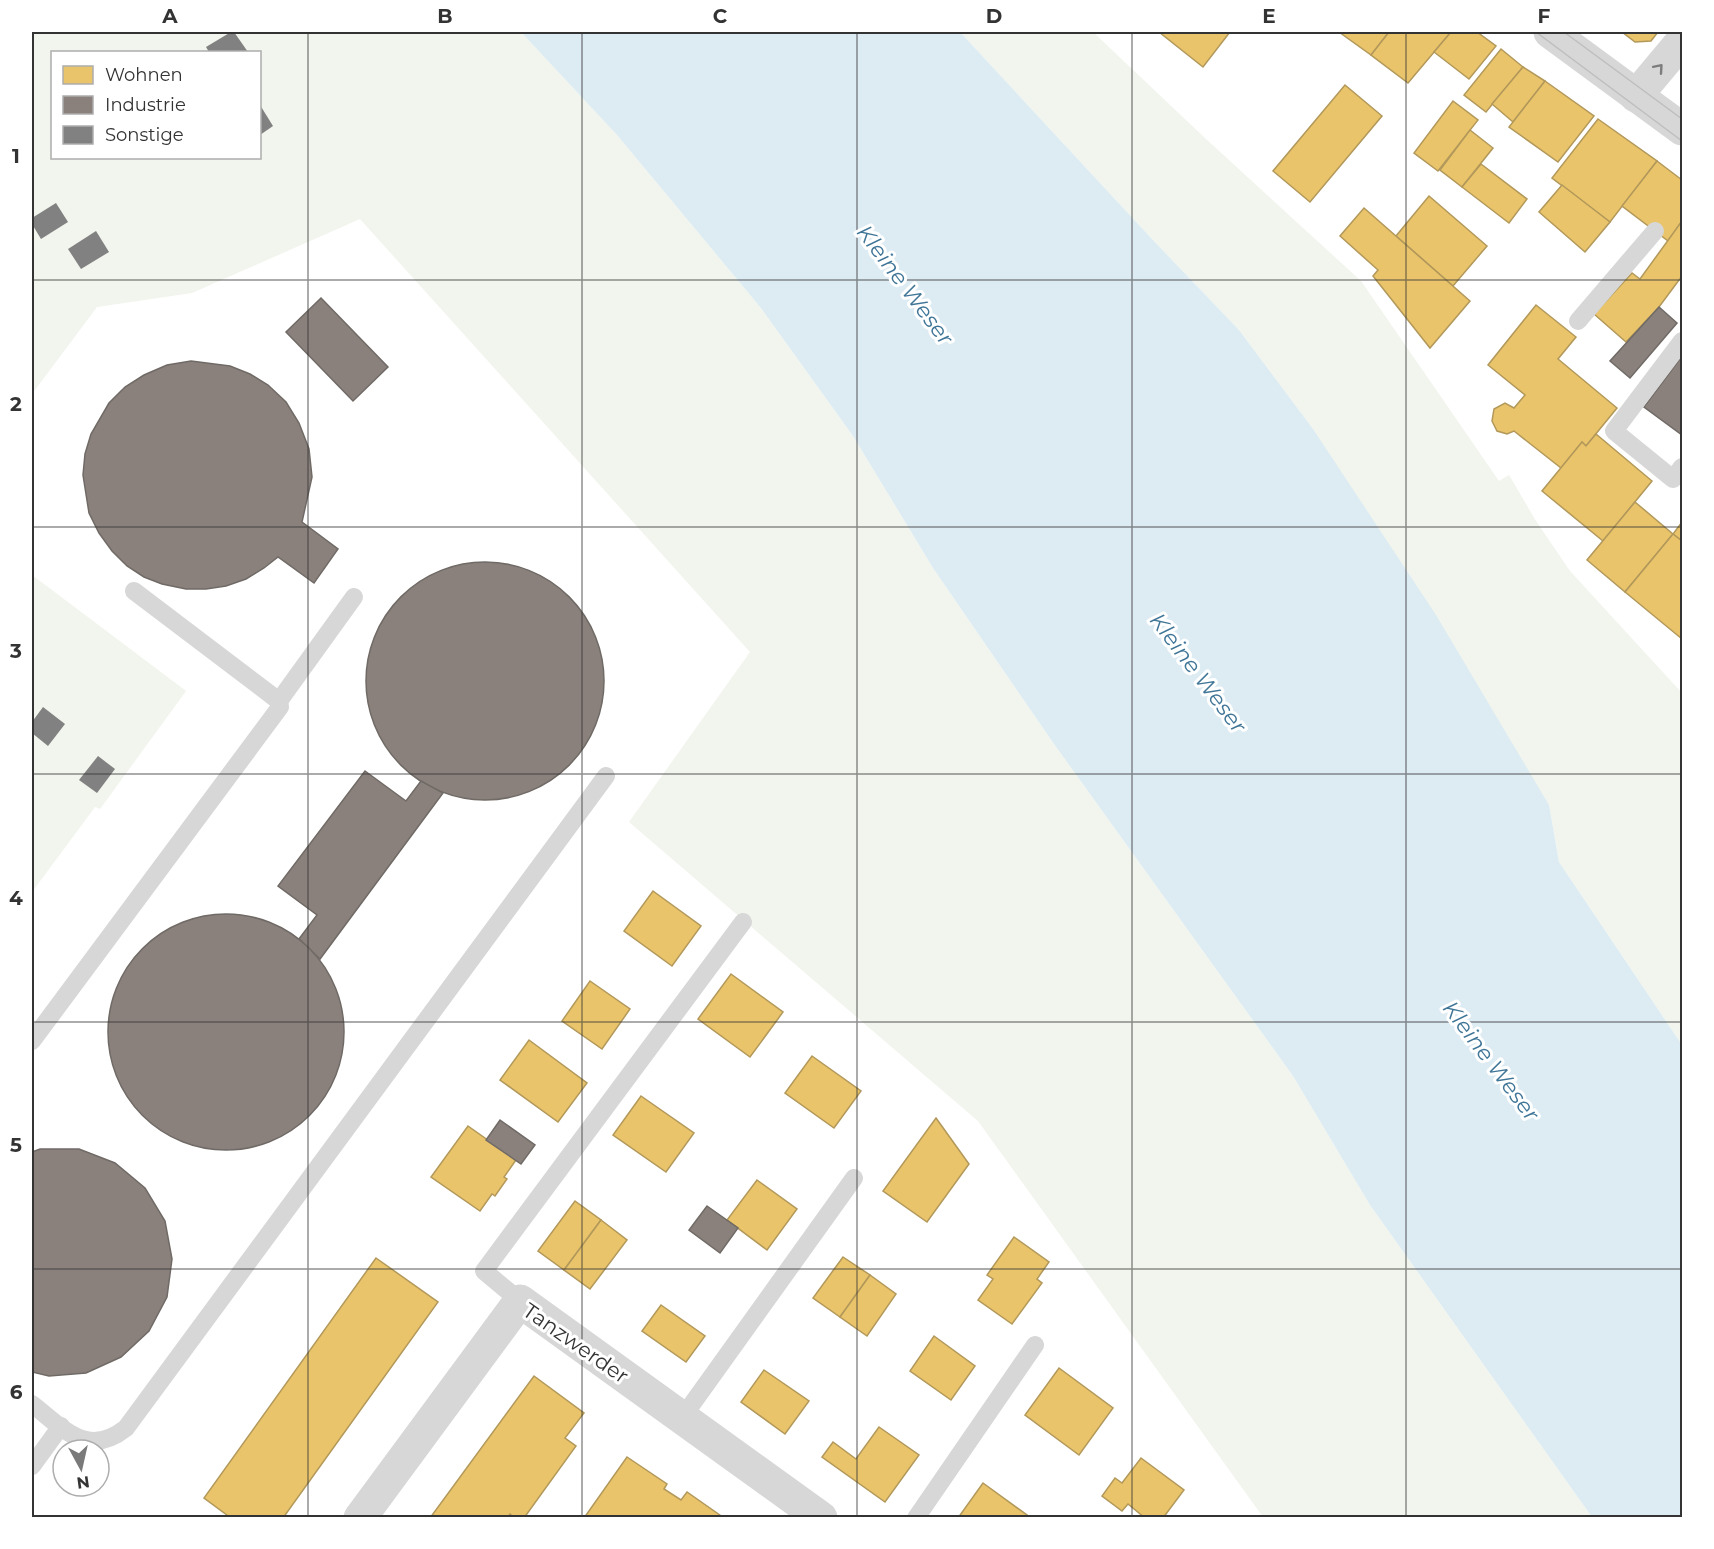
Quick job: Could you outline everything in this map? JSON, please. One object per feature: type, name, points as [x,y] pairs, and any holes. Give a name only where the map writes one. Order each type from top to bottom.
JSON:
[{"type":"street","points":[[1550,32],[1683,129]]},
{"type":"street","points":[[1636,96],[1683,41]]},
{"type":"street","name":"Tanzwerder","points":[[360,1518],[520,1301],[821,1518]]},
{"type":"lane","points":[[1578,321],[1655,231]]},
{"type":"lane","points":[[1683,341],[1614,431],[1673,479],[1683,467]]},
{"type":"lane","points":[[32,1041],[280,707],[279,701],[134,591]]},
{"type":"lane","points":[[279,701],[354,597]]},
{"type":"lane","points":[[32,1404],[79,1440],[92,1442],[115,1437],[126,1428],[606,776]]},
{"type":"lane","points":[[520,1301],[484,1271],[743,921]]},
{"type":"lane","points":[[682,1418],[854,1178]]},
{"type":"lane","points":[[915,1518],[1035,1345]]},
{"type":"lane","points":[[32,1466],[61,1426]]},
{"type":"shaded area","points":[[32,32],[521,32],[617,135],[761,308],[853,436],[933,568],[1054,744],[1293,1076],[1370,1205],[1592,1517],[1263,1517],[978,1121],[629,822],[750,652],[360,219],[192,293],[97,307],[32,394]]},
{"type":"shaded area","points":[[960,32],[1093,32],[1361,281],[1499,481],[1509,475],[1536,521],[1570,571],[1682,693],[1682,1045],[1559,862],[1549,805],[1313,429],[1239,330]]},
{"type":"shaded area","points":[[32,575],[186,691],[100,809],[95,807],[32,892]]},
{"type":"water","name":"Kleine Weser","points":[[521,32],[960,32],[1239,330],[1313,429],[1436,615],[1549,805],[1559,862],[1682,1045],[1682,1517],[1592,1517],[1370,1205],[1293,1076],[1054,744],[933,568],[853,436],[761,308],[617,135]]},
{"type":"building: Wohnen","points":[[1159,32],[1230,32],[1203,67]]},
{"type":"building: Wohnen","points":[[1339,32],[1389,32],[1371,55]]},
{"type":"building: Wohnen","points":[[1389,32],[1451,32],[1408,83],[1371,55]]},
{"type":"building: Wohnen","points":[[1451,32],[1477,32],[1496,46],[1469,79],[1434,52]]},
{"type":"building: Wohnen","points":[[1622,32],[1658,32],[1651,41],[1635,42]]},
{"type":"building: Wohnen","points":[[1501,49],[1523,67],[1486,112],[1464,95]]},
{"type":"building: Wohnen","points":[[1523,67],[1545,81],[1513,122],[1492,104]]},
{"type":"building: Wohnen","points":[[1545,81],[1594,116],[1558,162],[1509,127]]},
{"type":"building: Wohnen","points":[[1345,85],[1382,116],[1310,202],[1273,171]]},
{"type":"building: Wohnen","points":[[1453,101],[1478,120],[1438,171],[1414,153]]},
{"type":"building: Wohnen","points":[[1598,119],[1657,161],[1610,222],[1552,178]]},
{"type":"building: Wohnen","points":[[1470,130],[1493,148],[1462,187],[1440,170]]},
{"type":"building: Wohnen","points":[[1657,161],[1682,180],[1682,221],[1668,241],[1622,206]]},
{"type":"building: Wohnen","points":[[1481,164],[1527,199],[1509,223],[1462,187]]},
{"type":"building: Wohnen","points":[[1562,185],[1610,222],[1585,252],[1539,212]]},
{"type":"building: Wohnen","points":[[1429,196],[1487,246],[1453,286],[1396,236]]},
{"type":"building: Wohnen","points":[[1364,208],[1470,301],[1430,348],[1373,276],[1378,270],[1340,236]]},
{"type":"building: Wohnen","points":[[1682,221],[1682,276],[1659,307],[1626,342],[1594,314],[1632,273],[1640,279]]},
{"type":"building: Wohnen","points":[[1536,305],[1576,337],[1558,359],[1617,408],[1586,446],[1582,442],[1561,468],[1514,431],[1507,434],[1497,431],[1492,421],[1494,409],[1505,403],[1514,408],[1525,395],[1488,365]]},
{"type":"building: Wohnen","points":[[1596,434],[1652,481],[1603,541],[1542,491],[1582,442],[1586,446]]},
{"type":"building: Wohnen","points":[[1635,502],[1673,534],[1625,592],[1587,560]]},
{"type":"building: Wohnen","points":[[1682,522],[1682,541],[1673,534]]},
{"type":"building: Wohnen","points":[[1673,534],[1682,541],[1682,639],[1625,592]]},
{"type":"building: Wohnen","points":[[653,891],[701,926],[672,966],[624,931]]},
{"type":"building: Wohnen","points":[[731,974],[783,1012],[750,1057],[698,1019]]},
{"type":"building: Wohnen","points":[[590,981],[630,1009],[602,1049],[562,1021]]},
{"type":"building: Wohnen","points":[[529,1040],[587,1083],[558,1122],[500,1080]]},
{"type":"building: Wohnen","points":[[812,1056],[861,1091],[834,1128],[785,1093]]},
{"type":"building: Wohnen","points":[[641,1096],[694,1133],[666,1172],[613,1135]]},
{"type":"building: Wohnen","points":[[936,1118],[969,1164],[927,1222],[883,1191]]},
{"type":"building: Wohnen","points":[[468,1126],[516,1160],[495,1196],[492,1194],[480,1211],[431,1177]]},
{"type":"building: Wohnen","points":[[757,1180],[797,1209],[767,1250],[727,1220]]},
{"type":"building: Wohnen","points":[[575,1201],[601,1220],[564,1270],[538,1251]]},
{"type":"building: Wohnen","points":[[601,1220],[627,1240],[590,1289],[564,1270]]},
{"type":"building: Wohnen","points":[[1014,1237],[1049,1262],[1037,1279],[1042,1283],[1012,1324],[978,1300],[993,1279],[987,1275]]},
{"type":"building: Wohnen","points":[[843,1257],[870,1275],[840,1317],[813,1298]]},
{"type":"building: Wohnen","points":[[376,1258],[438,1302],[283,1518],[231,1518],[204,1498]]},
{"type":"building: Wohnen","points":[[870,1275],[896,1294],[867,1336],[840,1317]]},
{"type":"building: Wohnen","points":[[661,1305],[705,1336],[686,1362],[642,1331]]},
{"type":"building: Wohnen","points":[[934,1336],[975,1366],[951,1400],[910,1371]]},
{"type":"building: Wohnen","points":[[1059,1368],[1113,1408],[1079,1455],[1025,1415]]},
{"type":"building: Wohnen","points":[[764,1370],[809,1401],[785,1434],[741,1402]]},
{"type":"building: Wohnen","points":[[534,1376],[584,1413],[565,1438],[576,1446],[524,1518],[515,1518],[510,1514],[507,1518],[430,1518]]},
{"type":"building: Wohnen","points":[[879,1427],[919,1455],[885,1502],[822,1457],[833,1442],[856,1459]]},
{"type":"building: Wohnen","points":[[627,1457],[667,1484],[664,1489],[681,1500],[687,1492],[724,1518],[584,1518]]},
{"type":"building: Wohnen","points":[[1141,1458],[1184,1490],[1163,1518],[1145,1518],[1128,1504],[1122,1511],[1102,1496],[1115,1478],[1122,1483]]},
{"type":"building: Wohnen","points":[[983,1483],[1027,1515],[1025,1518],[958,1518]]},
{"type":"building: Industrie","points":[[321,298],[388,367],[353,401],[286,332]]},
{"type":"building: Industrie","points":[[1659,307],[1677,323],[1630,378],[1610,361]]},
{"type":"building: Industrie","points":[[1682,356],[1682,435],[1644,407]]},
{"type":"building: Industrie","points":[[191,361],[230,366],[250,374],[268,385],[286,402],[299,423],[309,449],[312,477],[302,522],[338,549],[314,583],[278,557],[246,579],[226,586],[186,589],[162,584],[144,577],[127,566],[99,533],[89,513],[83,475],[85,454],[91,434],[109,403],[125,387],[144,375],[167,365]]},
{"type":"building: Industrie","points":[[485,562],[508,564],[530,571],[551,582],[569,597],[584,615],[595,636],[602,658],[604,681],[602,704],[595,726],[584,747],[569,765],[551,780],[530,791],[508,798],[485,800],[462,798],[440,791],[419,780],[401,765],[386,747],[375,726],[368,704],[366,681],[368,658],[375,636],[386,615],[401,597],[419,582],[440,571],[462,564]]},
{"type":"building: Industrie","points":[[365,771],[406,801],[421,781],[443,793],[320,959],[299,939],[317,915],[278,886]]},
{"type":"building: Industrie","points":[[226,914],[249,916],[282,928],[301,941],[317,957],[330,976],[339,998],[344,1032],[342,1055],[330,1088],[317,1107],[301,1123],[282,1136],[260,1145],[226,1150],[203,1148],[170,1136],[151,1123],[135,1107],[122,1088],[113,1066],[108,1032],[110,1009],[122,976],[135,957],[151,941],[170,928],[192,919]]},
{"type":"building: Industrie","points":[[500,1120],[535,1145],[521,1164],[486,1140]]},
{"type":"building: Industrie","points":[[40,1149],[79,1149],[115,1163],[145,1188],[165,1221],[172,1259],[167,1297],[149,1331],[121,1357],[86,1373],[49,1376],[32,1372],[32,1152]]},
{"type":"building: Industrie","points":[[707,1206],[738,1228],[720,1253],[689,1230]]},
{"type":"building: Sonstige","points":[[234,32],[247,51],[208,51],[206,47]]},
{"type":"building: Sonstige","points":[[261,107],[273,126],[261,134]]},
{"type":"building: Sonstige","points":[[56,203],[68,222],[41,239],[32,224],[32,218]]},
{"type":"building: Sonstige","points":[[96,231],[109,252],[81,269],[68,249]]},
{"type":"building: Sonstige","points":[[43,707],[65,724],[48,746],[32,733],[32,722]]},
{"type":"building: Sonstige","points":[[98,756],[115,769],[97,793],[79,780]]},
{"type":"tram line","points":[[1536,32],[1682,141]]},
{"type":"tram line","points":[[1564,32],[1682,119]]}]
